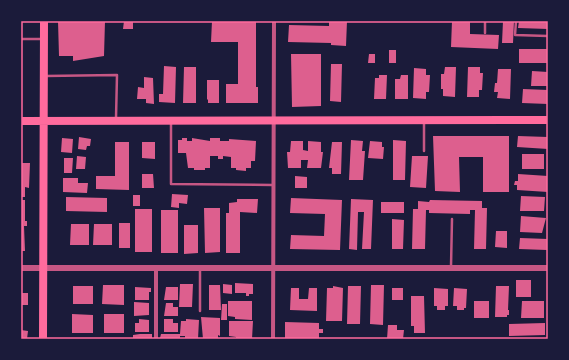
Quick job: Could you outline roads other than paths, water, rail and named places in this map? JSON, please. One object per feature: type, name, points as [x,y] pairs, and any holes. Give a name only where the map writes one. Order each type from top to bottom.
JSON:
[{"type":"main road","points":[[43,339],[44,21]]},
{"type":"main road","points":[[21,121],[548,120]]},
{"type":"street","points":[[273,339],[274,21]]},
{"type":"street","points":[[21,268],[548,268]]},
{"type":"street","points":[[156,268],[156,339]]},
{"type":"lane","points":[[485,21],[485,33]]},
{"type":"lane","points":[[516,21],[516,35],[548,36]]},
{"type":"lane","points":[[21,40],[44,39]]},
{"type":"lane","points":[[44,76],[117,75],[116,121]]},
{"type":"lane","points":[[171,121],[171,184],[274,185]]},
{"type":"lane","points":[[424,121],[424,151]]},
{"type":"lane","points":[[451,268],[452,219]]},
{"type":"lane","points":[[200,268],[200,311]]}]
